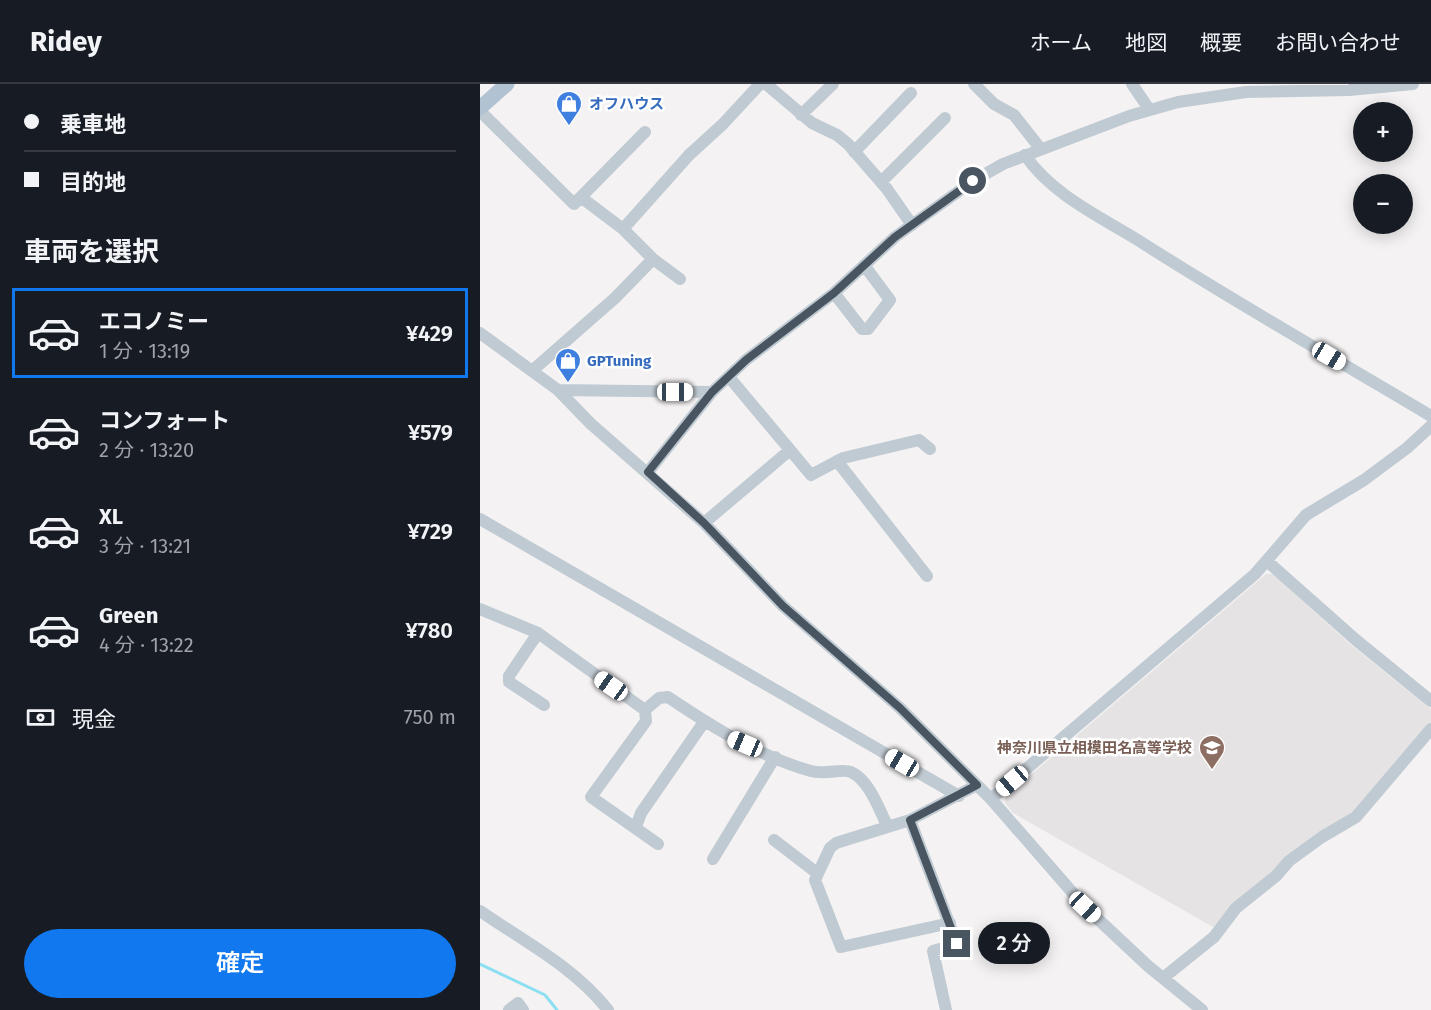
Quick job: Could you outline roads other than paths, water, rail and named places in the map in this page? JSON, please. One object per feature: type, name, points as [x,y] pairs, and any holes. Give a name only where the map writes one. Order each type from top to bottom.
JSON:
[{"type":"main road","points":[[480,110],[507,84]]},
{"type":"street","points":[[623,229],[689,155],[723,124],[760,84]]},
{"type":"street","points":[[766,84],[801,115],[824,131],[837,135],[881,182],[912,225]]},
{"type":"street","points":[[801,115],[833,84]]},
{"type":"street","points":[[974,84],[994,104],[1014,116],[1040,148]]},
{"type":"street","points":[[1132,84],[1149,109]]},
{"type":"street","points":[[648,472],[712,392],[784,328],[834,293],[912,225],[973,181],[1040,148],[1149,109],[1213,95],[1349,90],[1413,84]]},
{"type":"street","points":[[854,152],[911,93]]},
{"type":"street","points":[[480,110],[574,204],[645,132]]},
{"type":"street","points":[[881,182],[945,118]]},
{"type":"street","points":[[1025,155],[1048,182],[1079,203],[1245,308],[1431,416]]},
{"type":"street","points":[[582,198],[623,229],[653,259],[680,279]]},
{"type":"street","points":[[533,370],[615,298],[653,259]]},
{"type":"street","points":[[834,293],[862,329],[868,329],[890,300],[864,265]]},
{"type":"street","points":[[480,333],[558,390],[591,424],[704,523],[783,606],[900,708],[991,799],[1085,907],[1202,1010]]},
{"type":"street","points":[[729,377],[811,475],[837,461],[862,452],[919,440],[930,449]]},
{"type":"street","points":[[558,390],[712,392]]},
{"type":"street","points":[[991,799],[1268,562],[1295,524],[1364,480],[1407,448],[1431,426]]},
{"type":"street","points":[[704,523],[790,450]]},
{"type":"street","points":[[837,461],[927,576]]},
{"type":"street","points":[[480,519],[959,796]]},
{"type":"street","points":[[1268,562],[1356,640],[1431,701]]},
{"type":"street","points":[[480,609],[538,633],[645,710],[646,721],[591,797],[658,844]]},
{"type":"street","points":[[538,633],[509,676],[509,682],[544,705]]},
{"type":"street","points":[[645,710],[660,698],[668,697],[730,737],[809,771],[826,775],[843,770],[851,772],[861,779],[887,825]]},
{"type":"street","points":[[636,827],[641,813],[704,722]]},
{"type":"street","points":[[1163,978],[1214,937],[1236,908],[1276,876],[1289,861],[1322,837],[1356,817],[1431,729]]},
{"type":"street","points":[[713,859],[776,757]]},
{"type":"street","points":[[950,923],[841,947],[815,880],[830,848],[836,843],[887,825],[910,820],[977,785]]},
{"type":"street","points":[[910,820],[957,944],[933,951],[946,1010]]},
{"type":"street","points":[[774,840],[817,873]]},
{"type":"street","points":[[480,911],[550,958],[563,964],[586,984],[608,1010]]},
{"type":"street","points":[[509,1010],[518,1004],[523,1010]]},
{"type":"waterway","points":[[480,964],[545,995],[557,1010]]},
{"type":"place","name":"オフハウス","points":[[569,127]]},
{"type":"place","name":"GPTuning","points":[[568,384]]},
{"type":"place","name":"神奈川県立相模田名高等学校","points":[[1212,771]]}]
